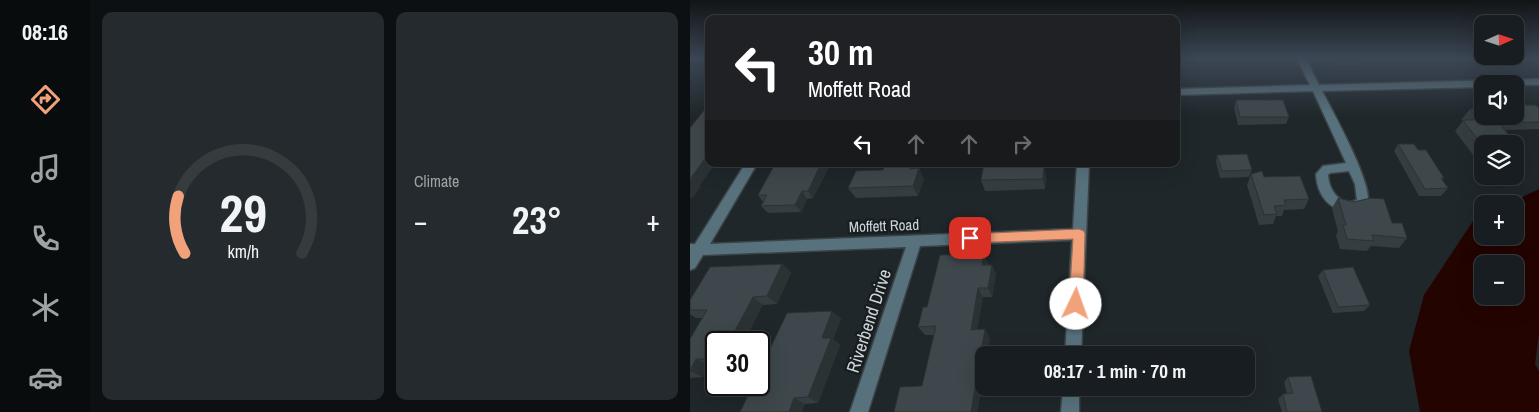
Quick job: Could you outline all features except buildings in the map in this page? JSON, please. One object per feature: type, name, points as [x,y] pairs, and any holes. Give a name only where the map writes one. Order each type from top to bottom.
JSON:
[{"type":"street","points":[[1310,78],[1353,166]]},
{"type":"street","points":[[1524,83],[1539,82]]},
{"type":"street","points":[[1180,92],[1474,84]]},
{"type":"street","points":[[690,264],[695,249],[749,167]]},
{"type":"street","points":[[1073,346],[1083,167]]},
{"type":"street","name":"Moffett Road","points":[[695,249],[1079,234]]},
{"type":"street","name":"Riverbend Drive","points":[[859,412],[915,241]]},
{"type":"street","points":[[1070,412],[1071,396]]},
{"type":"shaded area","points":[[1539,189],[1539,334],[1535,364],[1539,371],[1539,412],[1420,412],[1409,351],[1424,295],[1473,221],[1474,245],[1524,245],[1524,196]]},
{"type":"route","points":[[970,238],[1079,234],[1076,304]]}]
